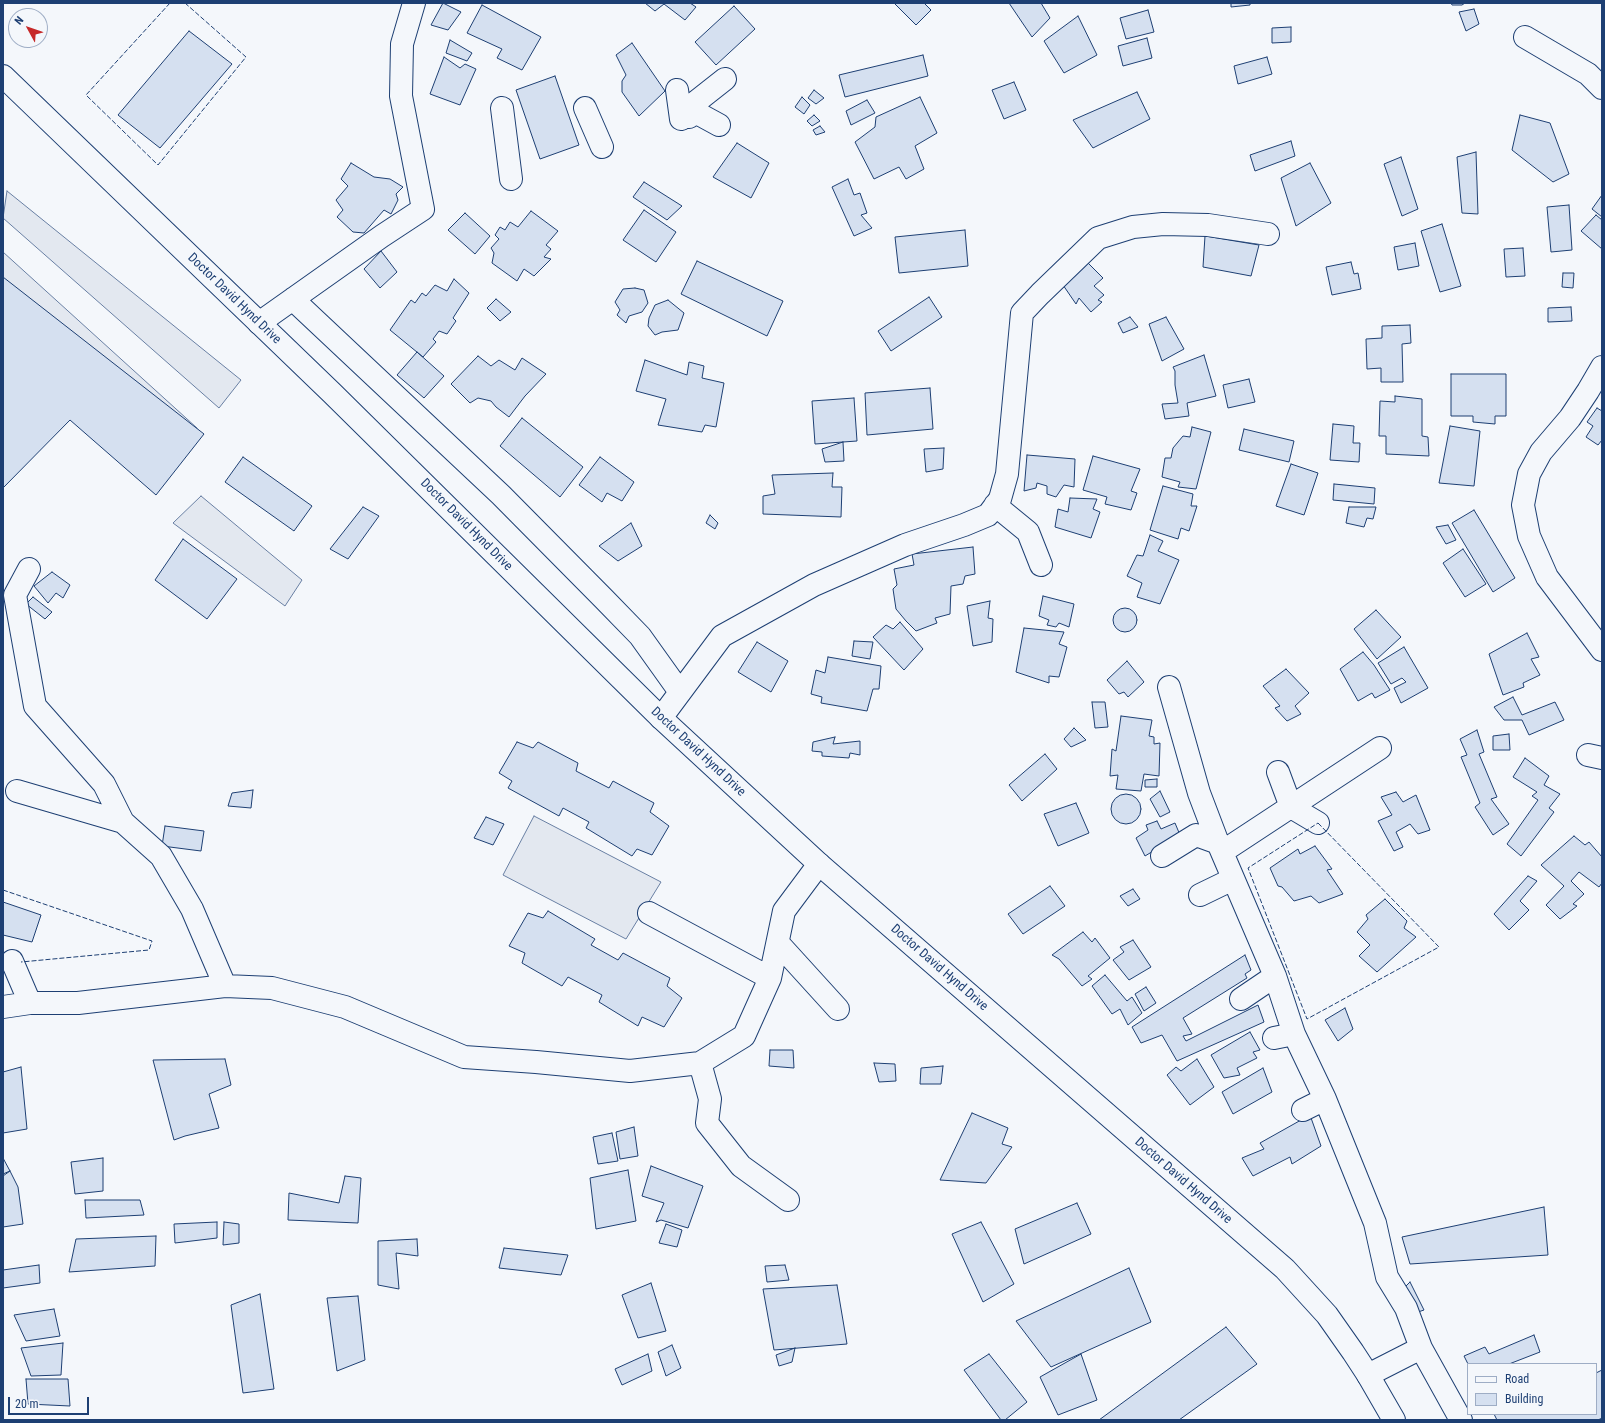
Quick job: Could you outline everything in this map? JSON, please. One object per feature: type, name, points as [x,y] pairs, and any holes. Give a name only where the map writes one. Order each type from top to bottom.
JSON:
[{"type":"street","points":[[259,323],[382,236],[423,209],[401,96],[402,44],[414,3]]},
{"type":"street","points":[[1525,37],[1588,74],[1602,88]]},
{"type":"street","name":"Doctor David Hynd Drive","points":[[3,76],[259,323],[661,718],[819,864],[1285,1269],[1327,1315],[1368,1375],[1394,1420]]},
{"type":"street","points":[[689,116],[692,105],[725,78]]},
{"type":"street","points":[[677,90],[689,116],[719,125]]},
{"type":"street","points":[[502,108],[511,179]]},
{"type":"street","points":[[585,108],[602,147]]},
{"type":"street","points":[[661,718],[722,636],[814,584],[867,568],[905,545],[964,525],[988,515],[1000,499],[1007,474],[1022,313],[1098,238],[1133,227],[1163,224],[1208,225],[1268,234]]},
{"type":"street","points":[[294,298],[300,306],[501,495],[604,599],[640,636],[680,692]]},
{"type":"street","points":[[1602,367],[1570,418],[1541,452],[1529,474],[1522,505],[1529,536],[1547,577],[1602,650]]},
{"type":"street","points":[[995,505],[1028,532],[1041,565]]},
{"type":"street","points":[[29,569],[15,596],[35,706],[104,784],[123,822],[161,856],[192,909],[224,986]]},
{"type":"street","points":[[1169,687],[1199,793],[1220,848],[1275,976],[1284,1036],[1325,1099],[1375,1223],[1387,1277],[1406,1308],[1421,1348],[1462,1420]]},
{"type":"street","points":[[1220,848],[1291,807],[1380,748]]},
{"type":"street","points":[[1278,772],[1291,807],[1318,824]]},
{"type":"street","points":[[18,791],[123,822]]},
{"type":"street","points":[[1162,856],[1196,835],[1220,848]]},
{"type":"street","points":[[3,1007],[30,1003],[78,1003],[224,986],[272,988],[345,1007],[464,1057],[630,1071],[700,1063],[744,1036],[770,978],[784,911],[819,864]]},
{"type":"street","points":[[1200,896],[1233,879]]},
{"type":"street","points":[[649,913],[770,978]]},
{"type":"street","points":[[778,943],[838,1009]]},
{"type":"street","points":[[12,961],[30,1003]]},
{"type":"street","points":[[1241,998],[1275,976]]},
{"type":"street","points":[[700,1063],[710,1099],[707,1123],[741,1166],[788,1200]]},
{"type":"street","points":[[1303,1110],[1325,1099]]},
{"type":"street","points":[[1368,1375],[1421,1348]]},
{"type":"shaded area","points":[[7,191],[241,380],[219,408],[3,218]]},
{"type":"shaded area","points":[[3,252],[197,428],[197,442],[3,289]]},
{"type":"shaded area","points":[[201,496],[302,580],[285,606],[173,523]]},
{"type":"shaded area","points":[[534,816],[661,882],[626,939],[503,875]]},
{"type":"building","points":[[443,3],[461,12],[448,30],[431,25]]},
{"type":"building","points":[[645,3],[690,3],[696,7],[685,20],[664,4],[655,11]]},
{"type":"building","points":[[894,3],[924,3],[931,10],[916,25]]},
{"type":"building","points":[[1009,3],[1041,3],[1050,18],[1032,37]]},
{"type":"building","points":[[1231,3],[1250,3],[1250,5],[1231,7]]},
{"type":"building","points":[[1451,3],[1465,3],[1462,5],[1452,5]]},
{"type":"building","points":[[482,5],[541,37],[522,70],[497,58],[502,49],[467,33]]},
{"type":"building","points":[[734,6],[755,29],[716,65],[695,42]]},
{"type":"building","points":[[1474,9],[1479,24],[1466,31],[1459,12]]},
{"type":"building","points":[[1148,10],[1154,32],[1126,39],[1120,18]]},
{"type":"building","points":[[1078,16],[1097,55],[1064,73],[1044,41]]},
{"type":"building","points":[[1291,27],[1291,42],[1272,43],[1272,28]]},
{"type":"building","points":[[189,31],[232,64],[160,148],[118,115]]},
{"type":"building","points":[[1147,38],[1152,58],[1123,66],[1118,46]]},
{"type":"building","points":[[450,40],[472,53],[467,61],[446,53]]},
{"type":"building","points":[[632,43],[665,91],[639,116],[622,92],[622,81],[626,75],[616,55]]},
{"type":"building","points":[[923,55],[928,76],[845,97],[839,75]]},
{"type":"building","points":[[444,57],[460,68],[465,64],[476,69],[460,105],[430,94]]},
{"type":"building","points":[[1267,57],[1272,74],[1238,84],[1234,66]]},
{"type":"building","points":[[555,76],[579,145],[540,159],[516,90]]},
{"type":"building","points":[[1014,82],[1026,110],[1004,119],[992,90]]},
{"type":"building","points":[[814,90],[824,98],[816,104],[808,98]]},
{"type":"building","points":[[1137,92],[1150,119],[1093,148],[1073,120]]},
{"type":"building","points":[[802,97],[810,105],[804,114],[795,107]]},
{"type":"building","points":[[920,97],[937,133],[915,146],[924,169],[906,179],[899,167],[874,179],[855,142],[875,127],[876,117]]},
{"type":"building","points":[[867,100],[875,113],[851,125],[846,111]]},
{"type":"building","points":[[814,115],[820,121],[812,126],[807,121]]},
{"type":"building","points":[[1520,115],[1550,123],[1569,174],[1553,182],[1512,150]]},
{"type":"building","points":[[820,126],[825,132],[816,135],[813,130]]},
{"type":"building","points":[[1291,141],[1295,156],[1255,171],[1250,155]]},
{"type":"building","points":[[737,143],[769,163],[751,198],[713,177]]},
{"type":"building","points":[[1476,152],[1478,214],[1462,213],[1457,157]]},
{"type":"building","points":[[1401,157],[1418,209],[1402,216],[1384,164]]},
{"type":"building","points":[[351,163],[374,177],[390,179],[403,187],[396,194],[398,200],[391,214],[384,210],[364,233],[353,232],[337,217],[343,210],[336,200],[348,186],[341,179]]},
{"type":"building","points":[[1310,163],[1331,203],[1296,226],[1281,178]]},
{"type":"building","points":[[848,179],[854,195],[860,193],[867,213],[861,215],[872,228],[854,236],[832,187]]},
{"type":"building","points":[[644,182],[682,206],[667,220],[633,197]]},
{"type":"building","points":[[1602,195],[1602,217],[1592,209]]},
{"type":"building","points":[[1569,205],[1572,250],[1551,252],[1547,207]]},
{"type":"building","points":[[644,210],[676,232],[656,262],[623,240]]},
{"type":"building","points":[[531,211],[558,231],[546,245],[551,249],[544,257],[551,259],[534,276],[524,269],[517,281],[492,263],[494,253],[491,248],[499,239],[495,235],[500,227],[505,230],[510,222],[518,227]]},
{"type":"building","points":[[465,213],[490,236],[475,254],[448,230]]},
{"type":"building","points":[[1596,215],[1602,220],[1602,249],[1581,231]]},
{"type":"building","points":[[1442,224],[1461,286],[1440,292],[1421,231]]},
{"type":"building","points":[[965,230],[968,266],[899,273],[895,237]]},
{"type":"building","points":[[1205,236],[1259,245],[1251,276],[1203,267]]},
{"type":"building","points":[[1415,243],[1419,266],[1398,270],[1394,247]]},
{"type":"building","points":[[1523,248],[1525,276],[1506,277],[1504,249]]},
{"type":"building","points":[[381,251],[397,272],[380,288],[364,269]]},
{"type":"building","points":[[697,261],[783,301],[767,336],[681,294]]},
{"type":"building","points":[[1351,262],[1354,274],[1358,273],[1361,289],[1332,295],[1326,267]]},
{"type":"building","points":[[1088,263],[1103,278],[1094,286],[1104,295],[1098,300],[1102,302],[1091,312],[1079,298],[1076,304],[1063,285]]},
{"type":"building","points":[[1563,273],[1574,273],[1573,288],[1562,287]]},
{"type":"building","points":[[3,277],[204,434],[156,495],[70,420],[3,488]]},
{"type":"building","points":[[454,279],[469,293],[453,318],[456,321],[447,334],[439,331],[433,339],[436,342],[423,357],[390,330],[411,300],[415,303],[422,293],[426,296],[435,285],[447,291]]},
{"type":"building","points":[[635,288],[644,290],[648,303],[642,312],[629,316],[626,323],[617,315],[620,310],[615,302],[623,289]]},
{"type":"building","points":[[929,297],[942,317],[891,351],[878,331]]},
{"type":"building","points":[[496,299],[511,312],[500,321],[487,308]]},
{"type":"building","points":[[668,300],[684,313],[678,330],[662,332],[655,335],[648,326],[649,318],[655,305]]},
{"type":"building","points":[[1571,307],[1572,321],[1548,322],[1548,308]]},
{"type":"building","points":[[1130,317],[1138,327],[1123,333],[1118,323]]},
{"type":"building","points":[[1166,317],[1184,349],[1162,361],[1149,324]]},
{"type":"building","points":[[1410,325],[1411,343],[1402,344],[1403,382],[1381,382],[1381,368],[1367,369],[1366,339],[1382,338],[1382,326]]},
{"type":"building","points":[[417,352],[444,376],[424,398],[397,375]]},
{"type":"building","points":[[1204,355],[1216,396],[1187,403],[1189,416],[1165,419],[1162,404],[1178,403],[1175,385],[1175,371],[1173,367]]},
{"type":"building","points":[[478,356],[491,366],[499,360],[515,370],[522,358],[546,374],[525,396],[509,417],[491,401],[478,398],[470,403],[451,384]]},
{"type":"building","points":[[645,360],[687,375],[689,362],[704,366],[702,378],[724,383],[716,427],[705,425],[702,432],[658,425],[666,399],[636,391]]},
{"type":"building","points":[[1451,374],[1506,374],[1506,416],[1495,416],[1495,424],[1473,422],[1473,416],[1451,416]]},
{"type":"building","points":[[1249,379],[1255,402],[1228,408],[1223,385]]},
{"type":"building","points":[[930,388],[933,429],[867,435],[865,393]]},
{"type":"building","points":[[1395,396],[1422,399],[1422,436],[1428,437],[1429,456],[1386,454],[1386,436],[1379,436],[1380,401],[1395,402]]},
{"type":"building","points":[[854,398],[857,441],[815,444],[812,401]]},
{"type":"building","points":[[1597,408],[1602,411],[1602,440],[1598,445],[1586,437],[1593,426],[1587,422]]},
{"type":"building","points":[[522,418],[583,467],[560,497],[500,446]]},
{"type":"building","points":[[1333,424],[1354,426],[1353,443],[1360,443],[1359,462],[1330,460]]},
{"type":"building","points":[[1450,426],[1480,431],[1474,486],[1439,483]]},
{"type":"building","points":[[1192,427],[1211,432],[1196,489],[1178,487],[1180,482],[1162,477],[1165,458],[1171,458],[1173,448],[1183,436],[1190,437]]},
{"type":"building","points":[[1244,429],[1294,441],[1289,462],[1239,450]]},
{"type":"building","points":[[843,442],[844,461],[825,462],[822,449]]},
{"type":"building","points":[[944,448],[943,469],[926,472],[924,449]]},
{"type":"building","points":[[1027,455],[1075,459],[1074,487],[1064,485],[1056,497],[1047,494],[1047,486],[1037,483],[1036,488],[1024,491]]},
{"type":"building","points":[[1093,456],[1140,469],[1131,491],[1137,493],[1131,510],[1105,504],[1107,497],[1083,490]]},
{"type":"building","points":[[243,457],[312,506],[294,531],[225,482]]},
{"type":"building","points":[[600,457],[634,482],[622,501],[607,493],[602,502],[579,485]]},
{"type":"building","points":[[1291,464],[1318,473],[1304,515],[1276,506]]},
{"type":"building","points":[[833,473],[832,487],[842,487],[841,517],[763,514],[763,496],[775,494],[772,475]]},
{"type":"building","points":[[1334,484],[1375,488],[1374,504],[1333,500]]},
{"type":"building","points":[[1163,486],[1193,494],[1191,506],[1197,506],[1189,531],[1181,528],[1178,539],[1150,530]]},
{"type":"building","points":[[1070,498],[1097,499],[1093,509],[1100,512],[1091,538],[1055,527],[1058,509],[1068,512]]},
{"type":"building","points":[[363,507],[379,516],[348,559],[330,549]]},
{"type":"building","points":[[1349,507],[1376,507],[1373,519],[1367,518],[1364,527],[1346,523]]},
{"type":"building","points":[[1474,510],[1515,578],[1493,592],[1452,523]]},
{"type":"building","points":[[710,515],[718,523],[715,529],[706,523]]},
{"type":"building","points":[[631,523],[642,546],[618,561],[599,546]]},
{"type":"building","points":[[1448,525],[1456,540],[1446,544],[1436,527]]},
{"type":"building","points":[[1150,535],[1163,541],[1158,551],[1179,560],[1160,604],[1137,597],[1142,583],[1127,576],[1137,555],[1143,556]]},
{"type":"building","points":[[183,539],[237,579],[207,619],[155,580]]},
{"type":"building","points":[[973,547],[975,574],[965,576],[963,584],[951,586],[950,614],[935,618],[937,623],[916,631],[896,609],[893,589],[897,585],[894,569],[914,565],[912,554]]},
{"type":"building","points":[[1463,549],[1486,584],[1465,597],[1443,563]]},
{"type":"building","points":[[52,572],[70,585],[63,598],[56,593],[48,603],[34,586]]},
{"type":"building","points":[[1043,596],[1074,604],[1069,627],[1059,623],[1056,627],[1047,625],[1049,620],[1039,616]]},
{"type":"building","points":[[33,597],[52,612],[45,619],[26,604]]},
{"type":"building","points":[[990,601],[988,618],[993,619],[992,642],[973,646],[967,606]]},
{"type":"building","points":[[1125,608],[1133,612],[1137,620],[1133,628],[1125,632],[1117,628],[1113,620],[1117,612]]},
{"type":"building","points":[[1376,610],[1401,637],[1377,659],[1354,629]]},
{"type":"building","points":[[900,622],[923,649],[904,670],[873,637],[886,625],[893,629]]},
{"type":"building","points":[[1024,628],[1064,632],[1059,644],[1067,647],[1059,677],[1049,676],[1049,683],[1016,672]]},
{"type":"building","points":[[1527,633],[1539,657],[1531,659],[1540,675],[1523,683],[1524,687],[1503,695],[1489,654]]},
{"type":"building","points":[[854,641],[873,642],[870,659],[852,656]]},
{"type":"building","points":[[757,642],[788,661],[771,692],[738,672]]},
{"type":"building","points":[[1404,647],[1428,688],[1401,703],[1394,688],[1406,682],[1402,678],[1391,684],[1378,663]]},
{"type":"building","points":[[1363,652],[1374,665],[1390,690],[1375,698],[1372,693],[1358,701],[1340,669]]},
{"type":"building","points":[[828,657],[881,666],[879,689],[873,689],[867,711],[821,703],[822,697],[811,694],[816,670],[825,673]]},
{"type":"building","points":[[1127,661],[1144,682],[1128,697],[1124,692],[1119,694],[1107,680]]},
{"type":"building","points":[[1286,669],[1309,693],[1295,706],[1301,714],[1287,721],[1275,708],[1280,706],[1263,686]]},
{"type":"building","points":[[1513,697],[1522,715],[1555,702],[1564,720],[1529,735],[1522,720],[1504,720],[1494,707]]},
{"type":"building","points":[[1092,702],[1105,702],[1108,727],[1095,728]]},
{"type":"building","points":[[1121,716],[1152,720],[1149,736],[1154,737],[1154,744],[1160,743],[1159,776],[1144,774],[1141,791],[1116,789],[1118,775],[1110,776],[1112,749],[1116,751]]},
{"type":"building","points":[[1074,728],[1086,740],[1071,747],[1064,739]]},
{"type":"building","points":[[1477,730],[1484,752],[1479,754],[1497,797],[1491,799],[1509,824],[1493,835],[1475,807],[1480,803],[1461,757],[1467,755],[1460,739]]},
{"type":"building","points":[[1509,734],[1510,750],[1493,750],[1493,736]]},
{"type":"building","points":[[835,737],[833,744],[860,741],[860,755],[850,753],[849,758],[822,756],[822,752],[812,751],[813,742]]},
{"type":"building","points":[[517,742],[533,748],[538,742],[578,763],[576,771],[609,788],[613,781],[654,803],[650,812],[669,826],[652,855],[637,849],[632,856],[586,828],[589,822],[563,808],[559,816],[508,788],[512,781],[499,773]]},
{"type":"building","points":[[1045,754],[1057,769],[1022,801],[1009,785]]},
{"type":"building","points":[[1525,758],[1549,776],[1544,785],[1560,794],[1549,808],[1554,812],[1521,856],[1507,844],[1538,800],[1532,796],[1537,792],[1513,777]]},
{"type":"building","points":[[1157,779],[1157,787],[1145,787],[1145,780]]},
{"type":"building","points":[[253,790],[251,808],[228,806],[232,793]]},
{"type":"building","points":[[1160,791],[1170,812],[1160,817],[1150,799]]},
{"type":"building","points":[[1396,792],[1403,802],[1416,795],[1430,830],[1418,834],[1410,824],[1396,832],[1403,847],[1394,851],[1378,821],[1392,815],[1381,797]]},
{"type":"building","points":[[1126,794],[1137,798],[1141,809],[1137,820],[1126,824],[1115,820],[1111,809],[1115,798]]},
{"type":"building","points":[[1076,803],[1089,833],[1058,846],[1044,814]]},
{"type":"building","points":[[486,817],[504,824],[493,845],[474,838]]},
{"type":"building","points":[[1157,821],[1161,829],[1175,823],[1180,835],[1145,856],[1136,838],[1148,830],[1146,825]]},
{"type":"building","points":[[165,826],[204,831],[201,851],[162,846]]},
{"type":"building","points":[[1574,836],[1585,845],[1589,842],[1602,857],[1602,883],[1599,887],[1579,872],[1571,881],[1584,894],[1573,904],[1577,906],[1560,919],[1546,905],[1564,886],[1541,865]]},
{"type":"building","points":[[1315,846],[1332,869],[1327,870],[1343,894],[1319,903],[1311,896],[1294,901],[1282,887],[1278,886],[1270,868],[1298,849],[1300,854]]},
{"type":"building","points":[[1528,876],[1537,881],[1520,901],[1529,910],[1509,930],[1494,914]]},
{"type":"building","points":[[1050,886],[1065,906],[1023,934],[1008,914]]},
{"type":"building","points":[[1133,889],[1140,899],[1128,906],[1120,896]]},
{"type":"building","points":[[1385,899],[1407,921],[1404,928],[1416,937],[1377,972],[1359,956],[1370,945],[1357,932],[1368,919],[1366,915]]},
{"type":"building","points":[[3,902],[41,915],[32,942],[3,935]]},
{"type":"building","points":[[548,911],[595,939],[591,945],[618,960],[623,953],[670,978],[667,986],[682,998],[664,1027],[642,1017],[638,1026],[599,1002],[602,995],[568,977],[562,986],[522,963],[525,953],[509,946],[528,913],[543,918]]},
{"type":"building","points":[[1083,932],[1092,942],[1095,938],[1110,958],[1088,976],[1092,979],[1082,986],[1059,959],[1052,955]]},
{"type":"building","points":[[1133,940],[1151,967],[1129,980],[1113,960],[1124,952],[1120,947]]},
{"type":"building","points":[[1245,955],[1251,970],[1245,974],[1247,978],[1183,1018],[1192,1034],[1183,1036],[1186,1041],[1258,1005],[1264,1022],[1177,1061],[1162,1035],[1141,1043],[1132,1027]]},
{"type":"building","points":[[1105,975],[1127,1001],[1132,997],[1142,1013],[1128,1025],[1120,1009],[1112,1014],[1092,986]]},
{"type":"building","points":[[1146,987],[1156,1003],[1144,1011],[1135,994]]},
{"type":"building","points":[[1345,1008],[1353,1029],[1338,1041],[1325,1020]]},
{"type":"building","points":[[1250,1032],[1260,1050],[1253,1052],[1257,1058],[1237,1068],[1240,1075],[1224,1078],[1211,1055]]},
{"type":"building","points":[[770,1050],[793,1050],[794,1068],[769,1066]]},
{"type":"building","points":[[225,1059],[231,1085],[209,1094],[219,1128],[174,1140],[153,1060]]},
{"type":"building","points":[[1197,1059],[1214,1087],[1190,1105],[1167,1075],[1176,1067],[1181,1071]]},
{"type":"building","points":[[874,1063],[895,1064],[896,1081],[879,1082]]},
{"type":"building","points":[[943,1066],[941,1084],[920,1084],[921,1068]]},
{"type":"building","points":[[21,1067],[27,1129],[3,1133],[3,1072]]},
{"type":"building","points":[[1263,1068],[1272,1092],[1233,1114],[1222,1092]]},
{"type":"building","points":[[972,1113],[1008,1128],[1002,1144],[1012,1147],[986,1183],[940,1180]]},
{"type":"building","points":[[1310,1115],[1321,1146],[1292,1164],[1290,1157],[1253,1176],[1242,1158],[1264,1149],[1260,1143]]},
{"type":"building","points":[[634,1127],[638,1156],[620,1159],[616,1132]]},
{"type":"building","points":[[612,1133],[618,1161],[598,1164],[593,1137]]},
{"type":"building","points":[[3,1158],[10,1171],[3,1174]]},
{"type":"building","points":[[103,1158],[103,1191],[75,1194],[71,1162]]},
{"type":"building","points":[[651,1166],[703,1186],[688,1228],[661,1220],[656,1222],[664,1203],[642,1196]]},
{"type":"building","points":[[628,1170],[636,1221],[596,1229],[590,1178]]},
{"type":"building","points":[[10,1171],[18,1187],[23,1224],[3,1227],[3,1176]]},
{"type":"building","points":[[345,1176],[361,1178],[358,1223],[288,1220],[289,1193],[339,1203]]},
{"type":"building","points":[[85,1200],[140,1200],[144,1215],[86,1218]]},
{"type":"building","points":[[1077,1203],[1091,1234],[1024,1264],[1015,1229]]},
{"type":"building","points":[[1544,1207],[1548,1255],[1410,1264],[1402,1237]]},
{"type":"building","points":[[217,1222],[217,1238],[175,1243],[174,1224]]},
{"type":"building","points":[[224,1222],[239,1224],[239,1243],[223,1245]]},
{"type":"building","points":[[981,1222],[1014,1284],[983,1302],[952,1234]]},
{"type":"building","points":[[666,1224],[682,1230],[677,1247],[659,1243]]},
{"type":"building","points":[[156,1236],[155,1266],[69,1272],[76,1239]]},
{"type":"building","points":[[417,1239],[418,1256],[396,1253],[399,1289],[378,1285],[378,1241]]},
{"type":"building","points":[[504,1248],[568,1255],[561,1275],[499,1268]]},
{"type":"building","points":[[39,1265],[40,1283],[3,1288],[3,1270]]},
{"type":"building","points":[[785,1265],[789,1280],[767,1282],[765,1266]]},
{"type":"building","points":[[1129,1268],[1151,1322],[1051,1367],[1016,1321]]},
{"type":"building","points":[[1410,1282],[1424,1310],[1415,1313],[1402,1290]]},
{"type":"building","points":[[651,1283],[666,1331],[638,1338],[622,1295]]},
{"type":"building","points":[[837,1285],[847,1344],[774,1350],[763,1289]]},
{"type":"building","points":[[260,1294],[274,1389],[243,1393],[231,1305]]},
{"type":"building","points":[[358,1296],[365,1360],[337,1371],[327,1298]]},
{"type":"building","points":[[54,1309],[60,1336],[26,1341],[14,1315]]},
{"type":"building","points":[[1226,1327],[1257,1364],[1179,1420],[1099,1420]]},
{"type":"building","points":[[1534,1335],[1540,1352],[1512,1363],[1468,1363],[1464,1356],[1485,1347],[1489,1354]]},
{"type":"building","points":[[63,1343],[61,1375],[31,1376],[21,1348]]},
{"type":"building","points":[[672,1345],[681,1368],[666,1376],[658,1352]]},
{"type":"building","points":[[795,1348],[792,1362],[779,1366],[776,1355]]},
{"type":"building","points":[[648,1354],[652,1371],[622,1385],[615,1369]]},
{"type":"building","points":[[989,1354],[1027,1402],[1005,1420],[1001,1420],[964,1370]]},
{"type":"building","points":[[1081,1354],[1097,1400],[1058,1415],[1040,1377]]},
{"type":"building","points":[[1602,1370],[1602,1418],[1598,1420],[1497,1420],[1494,1415],[1597,1415],[1597,1372]]},
{"type":"building","points":[[26,1379],[68,1379],[70,1406],[28,1404]]},
{"type":"fence","points":[[170,3],[86,95],[158,165],[246,57],[185,3]]},
{"type":"fence","points":[[1318,823],[1439,947],[1307,1019],[1248,868],[1318,823]]},
{"type":"fence","points":[[3,890],[152,941],[149,950],[21,962]]}]
